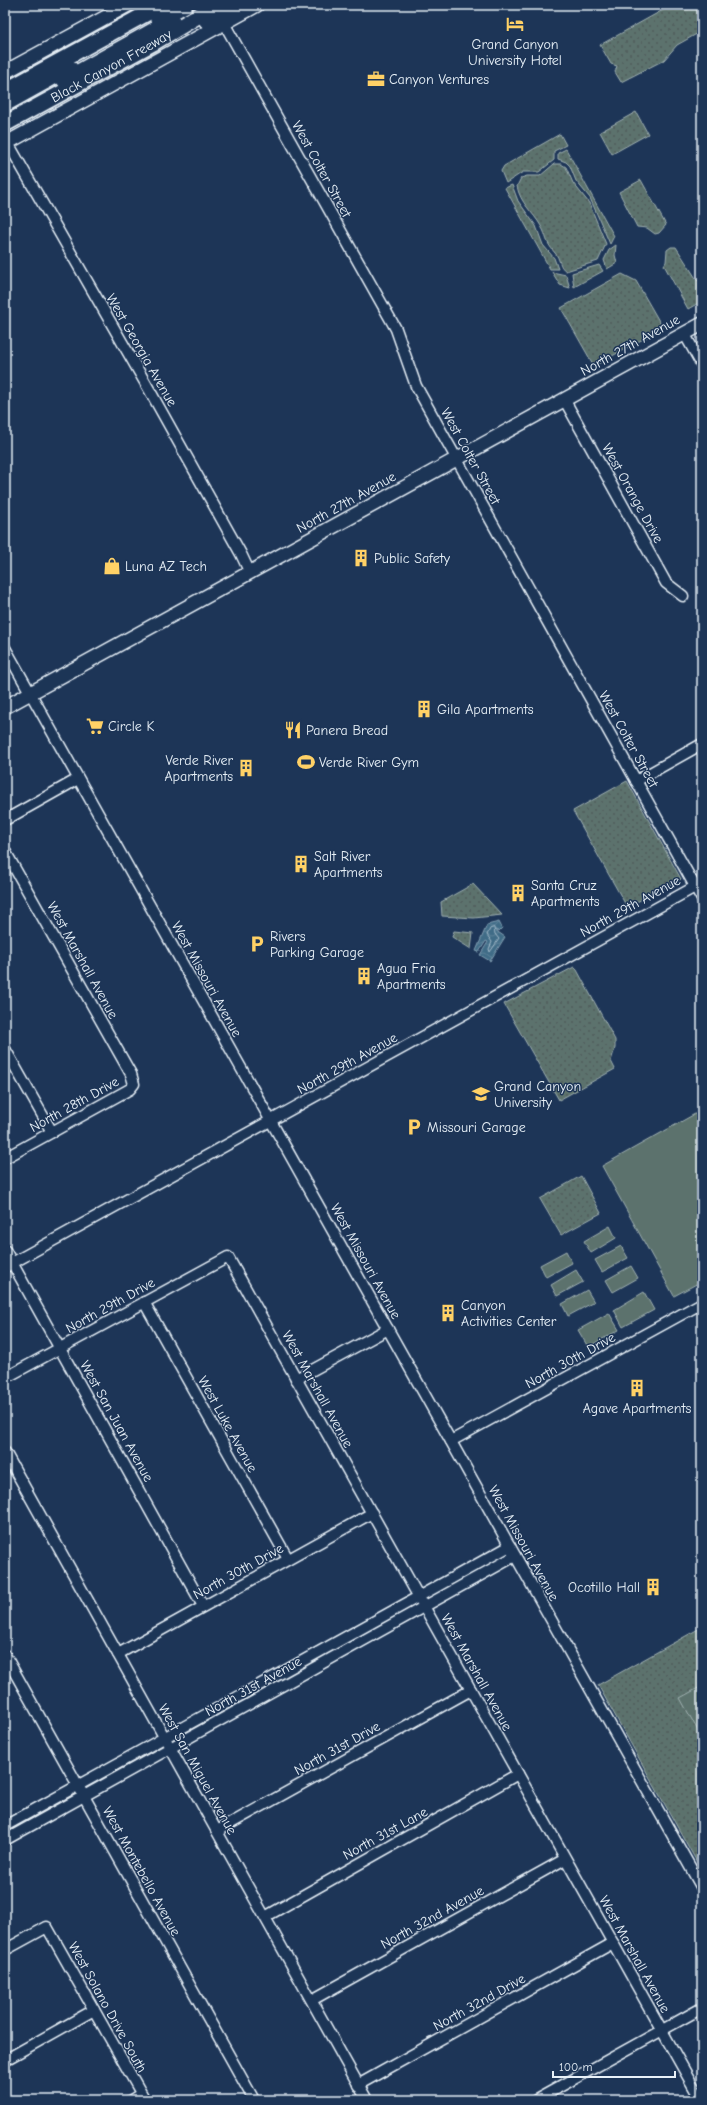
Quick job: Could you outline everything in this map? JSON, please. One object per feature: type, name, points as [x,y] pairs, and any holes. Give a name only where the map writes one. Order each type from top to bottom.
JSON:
[{"type":"highway","points":[[142,16],[158,5]]},
{"type":"highway","name":"Black Canyon Freeway","points":[[5,91],[162,5]]},
{"type":"highway","points":[[5,104],[185,5]]},
{"type":"highway","points":[[5,112],[200,5]]},
{"type":"highway","name":"Black Canyon Freeway","points":[[5,124],[154,43],[216,5]]},
{"type":"highway","points":[[154,43],[237,5]]},
{"type":"main road","points":[[5,72],[128,5]]},
{"type":"main road","points":[[6,144],[258,5]]},
{"type":"main road","name":"North 27th Avenue","points":[[5,707],[702,324]]},
{"type":"street","name":"West Colter Street","points":[[224,23],[396,329],[416,386],[636,781],[699,885],[702,899]]},
{"type":"street","name":"West Georgia Avenue","points":[[6,144],[150,390],[241,554],[250,573]]},
{"type":"street","points":[[684,333],[702,365]]},
{"type":"street","name":"West Orange Drive","points":[[564,399],[666,583],[683,596]]},
{"type":"street","name":"West Missouri Avenue","points":[[5,648],[702,1888]]},
{"type":"street","points":[[636,781],[702,744]]},
{"type":"street","points":[[5,820],[78,779]]},
{"type":"street","name":"West Marshall Avenue","points":[[5,851],[131,1074],[134,1084]]},
{"type":"street","name":"North 29th Avenue","points":[[9,1265],[699,885]]},
{"type":"street","points":[[5,1049],[52,1132]]},
{"type":"street","name":"North 28th Drive","points":[[5,1158],[130,1089],[134,1084]]},
{"type":"street","name":"West San Juan Avenue","points":[[5,1250],[9,1265],[61,1348],[203,1606]]},
{"type":"street","name":"West Marshall Avenue","points":[[228,1257],[701,2100]]},
{"type":"street","name":"North 29th Drive","points":[[5,1378],[228,1257]]},
{"type":"street","name":"West Luke Avenue","points":[[144,1302],[288,1559]]},
{"type":"street","name":"North 30th Drive","points":[[451,1441],[702,1304]]},
{"type":"street","points":[[296,1378],[388,1329]]},
{"type":"street","name":"West San Miguel Avenue","points":[[5,1452],[367,2100]]},
{"type":"street","name":"North 30th Drive","points":[[118,1654],[372,1513]]},
{"type":"street","name":"North 31st Avenue","points":[[5,1840],[291,1681],[422,1602],[510,1546]]},
{"type":"street","name":"North 31st Avenue","points":[[5,1826],[164,1737],[286,1672],[515,1556]]},
{"type":"street","name":"West Montebello Avenue","points":[[5,1655],[254,2100]]},
{"type":"street","points":[[286,1672],[291,1681]]},
{"type":"street","name":"North 31st Drive","points":[[217,1831],[471,1690]]},
{"type":"street","name":"North 31st Lane","points":[[265,1917],[518,1774]]},
{"type":"street","name":"North 32nd Avenue","points":[[312,2000],[565,1859]]},
{"type":"street","name":"West Solano Drive South","points":[[5,1950],[47,1927],[143,2097]]},
{"type":"street","name":"North 32nd Drive","points":[[358,2085],[613,1943]]},
{"type":"street","points":[[536,2100],[702,2008]]},
{"type":"street","points":[[5,2060],[94,2010]]},
{"type":"street","points":[[131,2100],[143,2097]]},
{"type":"green space","points":[[672,5],[702,5],[702,31],[677,45],[664,60],[621,82],[615,72],[617,66],[611,64],[600,45]]},
{"type":"green space","points":[[636,112],[648,134],[612,154],[600,132]]},
{"type":"green space","points":[[560,134],[566,145],[554,151],[554,160],[539,172],[523,172],[506,183],[501,171],[504,166]]},
{"type":"green space","points":[[566,149],[614,236],[610,244],[590,198],[576,181],[570,166],[566,162],[558,159],[558,153]]},
{"type":"green space","points":[[554,164],[561,164],[566,167],[573,183],[589,203],[606,244],[598,261],[566,271],[562,267],[557,255],[549,245],[538,221],[521,197],[517,186],[521,178],[527,176],[540,176]]},
{"type":"green space","points":[[641,180],[666,225],[659,233],[655,234],[647,228],[637,227],[619,192]]},
{"type":"green space","points":[[512,185],[518,201],[536,226],[543,245],[554,258],[558,269],[550,269],[505,188]]},
{"type":"green space","points":[[616,245],[615,255],[617,263],[607,269],[604,260],[609,250]]},
{"type":"green space","points":[[671,247],[676,247],[697,280],[702,283],[702,301],[688,309],[664,265],[666,262],[667,250]]},
{"type":"green space","points":[[599,265],[603,271],[574,287],[572,273]]},
{"type":"green space","points":[[552,272],[566,275],[570,288],[560,285]]},
{"type":"green space","points":[[622,274],[636,281],[663,328],[594,366],[561,308]]},
{"type":"green space","points":[[627,781],[681,879],[627,907],[573,811]]},
{"type":"green space","points":[[473,884],[502,915],[474,918],[442,916],[441,902]]},
{"type":"green space","points":[[454,931],[473,933],[471,949],[452,937]]},
{"type":"green space","points":[[574,967],[615,1040],[615,1048],[611,1061],[615,1069],[559,1100],[504,1004]]},
{"type":"green space","points":[[702,1110],[702,1281],[674,1296],[602,1166]]},
{"type":"green space","points":[[581,1176],[601,1213],[561,1235],[540,1199]]},
{"type":"green space","points":[[610,1226],[616,1238],[591,1253],[584,1241]]},
{"type":"green space","points":[[621,1246],[628,1258],[602,1272],[595,1260]]},
{"type":"green space","points":[[566,1251],[572,1263],[546,1277],[540,1265]]},
{"type":"green space","points":[[631,1266],[638,1278],[613,1292],[606,1280]]},
{"type":"green space","points":[[576,1270],[583,1282],[557,1296],[551,1285]]},
{"type":"green space","points":[[587,1290],[594,1302],[568,1316],[562,1304]]},
{"type":"green space","points":[[644,1292],[654,1310],[623,1327],[614,1310]]},
{"type":"green space","points":[[609,1313],[619,1330],[588,1347],[578,1330]]},
{"type":"green space","points":[[702,1627],[702,1871],[598,1685]]},
{"type":"green space","points":[[702,1686],[702,1738],[680,1698]]},
{"type":"water","points":[[499,922],[502,928],[499,931],[495,930],[505,937],[490,961],[480,955],[488,942],[486,941],[479,952],[476,951],[487,925]]},
{"type":"place","name":"Grand Canyon University Hotel","points":[[515,24]]},
{"type":"place","name":"Canyon Ventures","points":[[376,79]]},
{"type":"place","name":"Public Safety","points":[[361,558]]},
{"type":"place","name":"Luna AZ Tech","points":[[112,566]]},
{"type":"place","name":"Gila Apartments","points":[[424,709]]},
{"type":"place","name":"Circle K","points":[[95,726]]},
{"type":"place","name":"Panera Bread","points":[[293,730]]},
{"type":"place","name":"Verde River Gym","points":[[306,762]]},
{"type":"place","name":"Verde River Apartments","points":[[246,768]]},
{"type":"place","name":"Salt River Apartments","points":[[301,864]]},
{"type":"place","name":"Santa Cruz Apartments","points":[[518,893]]},
{"type":"place","name":"Rivers Parking Garage","points":[[257,944]]},
{"type":"place","name":"Agua Fria Apartments","points":[[364,976]]},
{"type":"place","name":"Grand Canyon University","points":[[481,1094]]},
{"type":"place","name":"Missouri Garage","points":[[414,1127]]},
{"type":"place","name":"Canyon Activities Center","points":[[448,1313]]},
{"type":"place","name":"Agave Apartments","points":[[637,1388]]},
{"type":"place","name":"Ocotillo Hall","points":[[653,1587]]}]
